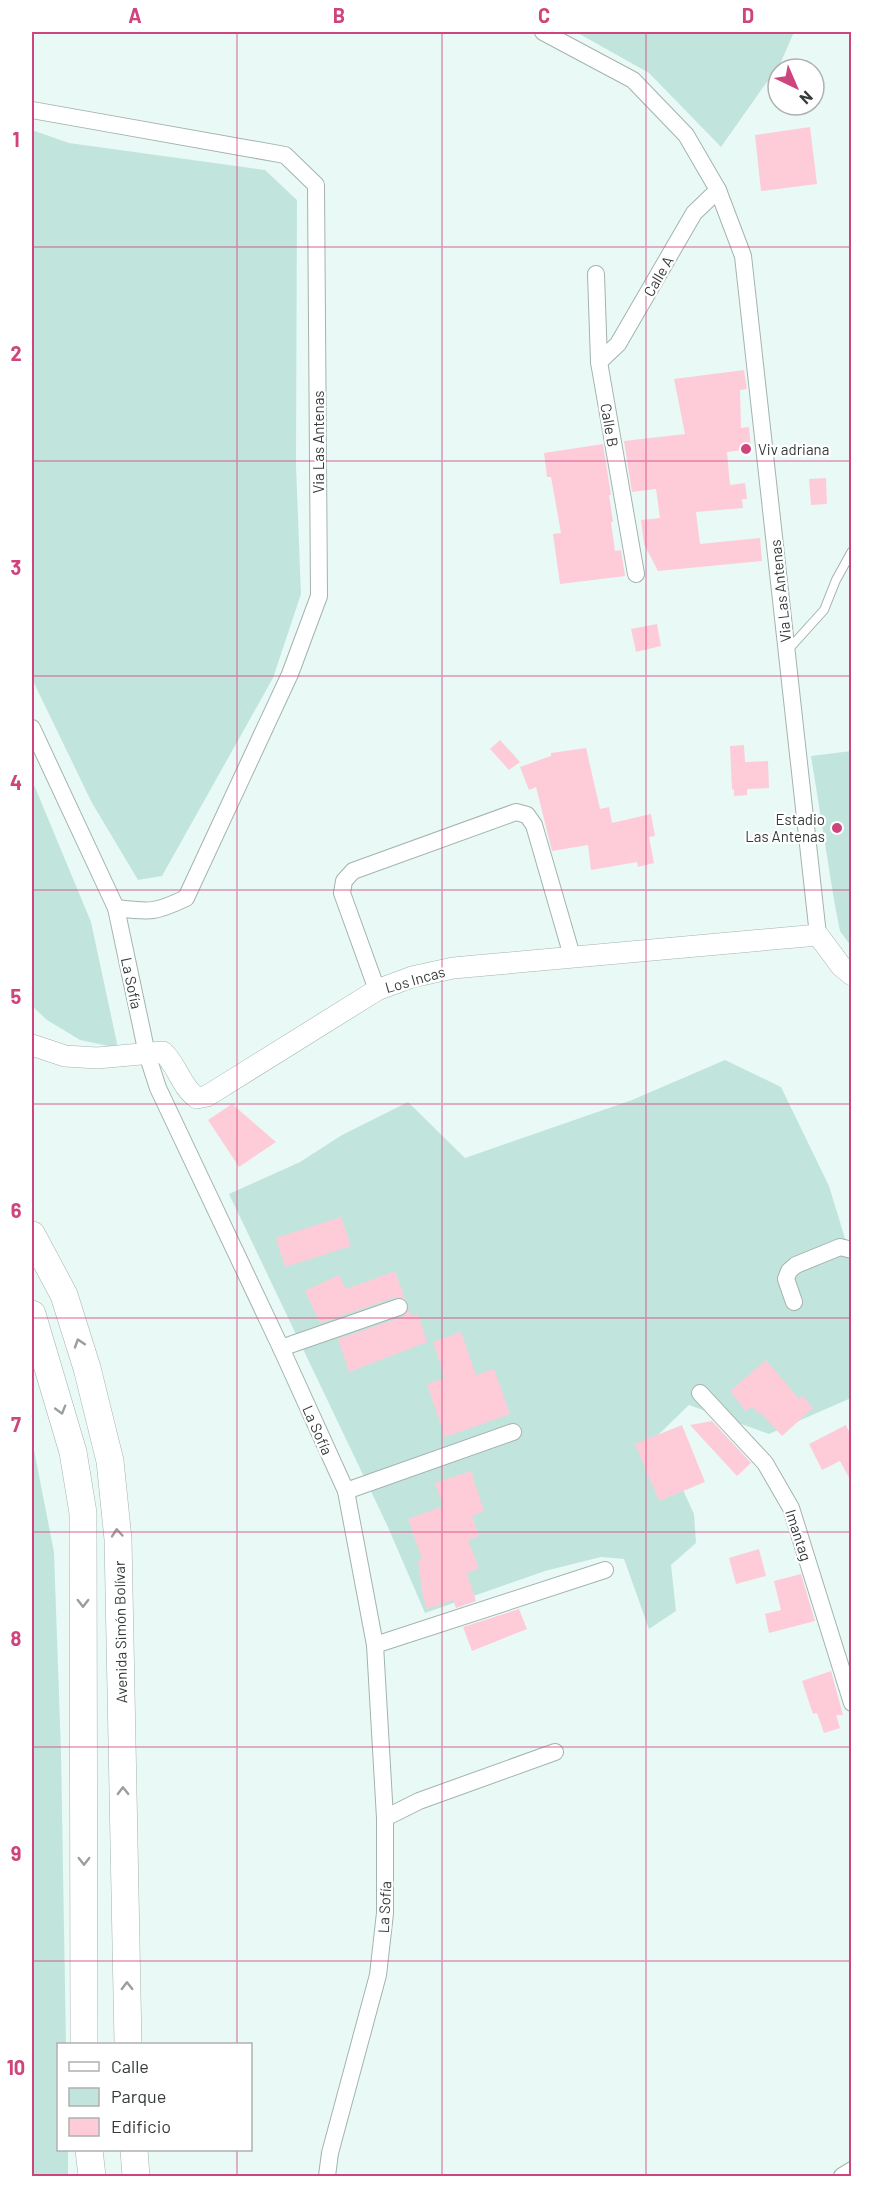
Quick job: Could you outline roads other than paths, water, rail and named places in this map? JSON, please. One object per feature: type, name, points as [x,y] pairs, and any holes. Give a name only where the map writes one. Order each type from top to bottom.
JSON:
[{"type":"highway","name":"Avenida Simón Bolívar","points":[[32,1235],[64,1295],[87,1368],[110,1461],[118,1539],[128,2043]]},
{"type":"highway","points":[[32,1314],[73,1452],[83,1514],[84,2043]]},
{"type":"highway","points":[[89,2151],[92,2176]]},
{"type":"highway","points":[[134,2151],[136,2176]]},
{"type":"street","name":"Via Las Antenas","points":[[543,32],[633,80],[686,135],[718,190],[743,255],[818,935]]},
{"type":"street","name":"Via Las Antenas","points":[[32,110],[285,155],[316,185],[319,596],[290,674],[186,898],[160,910],[148,912],[116,908]]},
{"type":"street","name":"Calle A","points":[[599,362],[618,344],[694,213],[718,190]]},
{"type":"street","name":"Calle B","points":[[596,274],[599,362],[636,574]]},
{"type":"street","name":"La Sofía","points":[[32,728],[116,908],[147,1054],[158,1088],[346,1491],[375,1645],[385,1818],[385,1913],[378,1976],[330,2153],[327,2176]]},
{"type":"street","points":[[377,990],[342,893],[344,881],[353,872],[516,812],[527,815],[534,825],[572,956]]},
{"type":"street","name":"Los Incas","points":[[32,1045],[64,1056],[97,1058],[163,1052],[172,1061],[188,1092],[197,1098],[207,1096],[377,990],[412,976],[453,968],[818,935]]},
{"type":"street","points":[[818,935],[841,966],[852,975]]},
{"type":"street","points":[[794,1302],[786,1279],[789,1271],[796,1265],[840,1247],[852,1250]]},
{"type":"street","points":[[281,1348],[399,1307]]},
{"type":"street","name":"Imantag","points":[[700,1393],[765,1463],[791,1508],[852,1703]]},
{"type":"street","points":[[346,1491],[513,1432]]},
{"type":"street","points":[[375,1645],[605,1570]]},
{"type":"street","points":[[385,1818],[419,1801],[555,1752]]},
{"type":"street","points":[[842,2176],[852,2170]]},
{"type":"lane","points":[[787,651],[824,610],[836,580],[852,551]]},
{"type":"place","name":"Viv adriana","points":[[746,449]]},
{"type":"place","name":"Estadio Las Antenas","points":[[837,828]]}]
